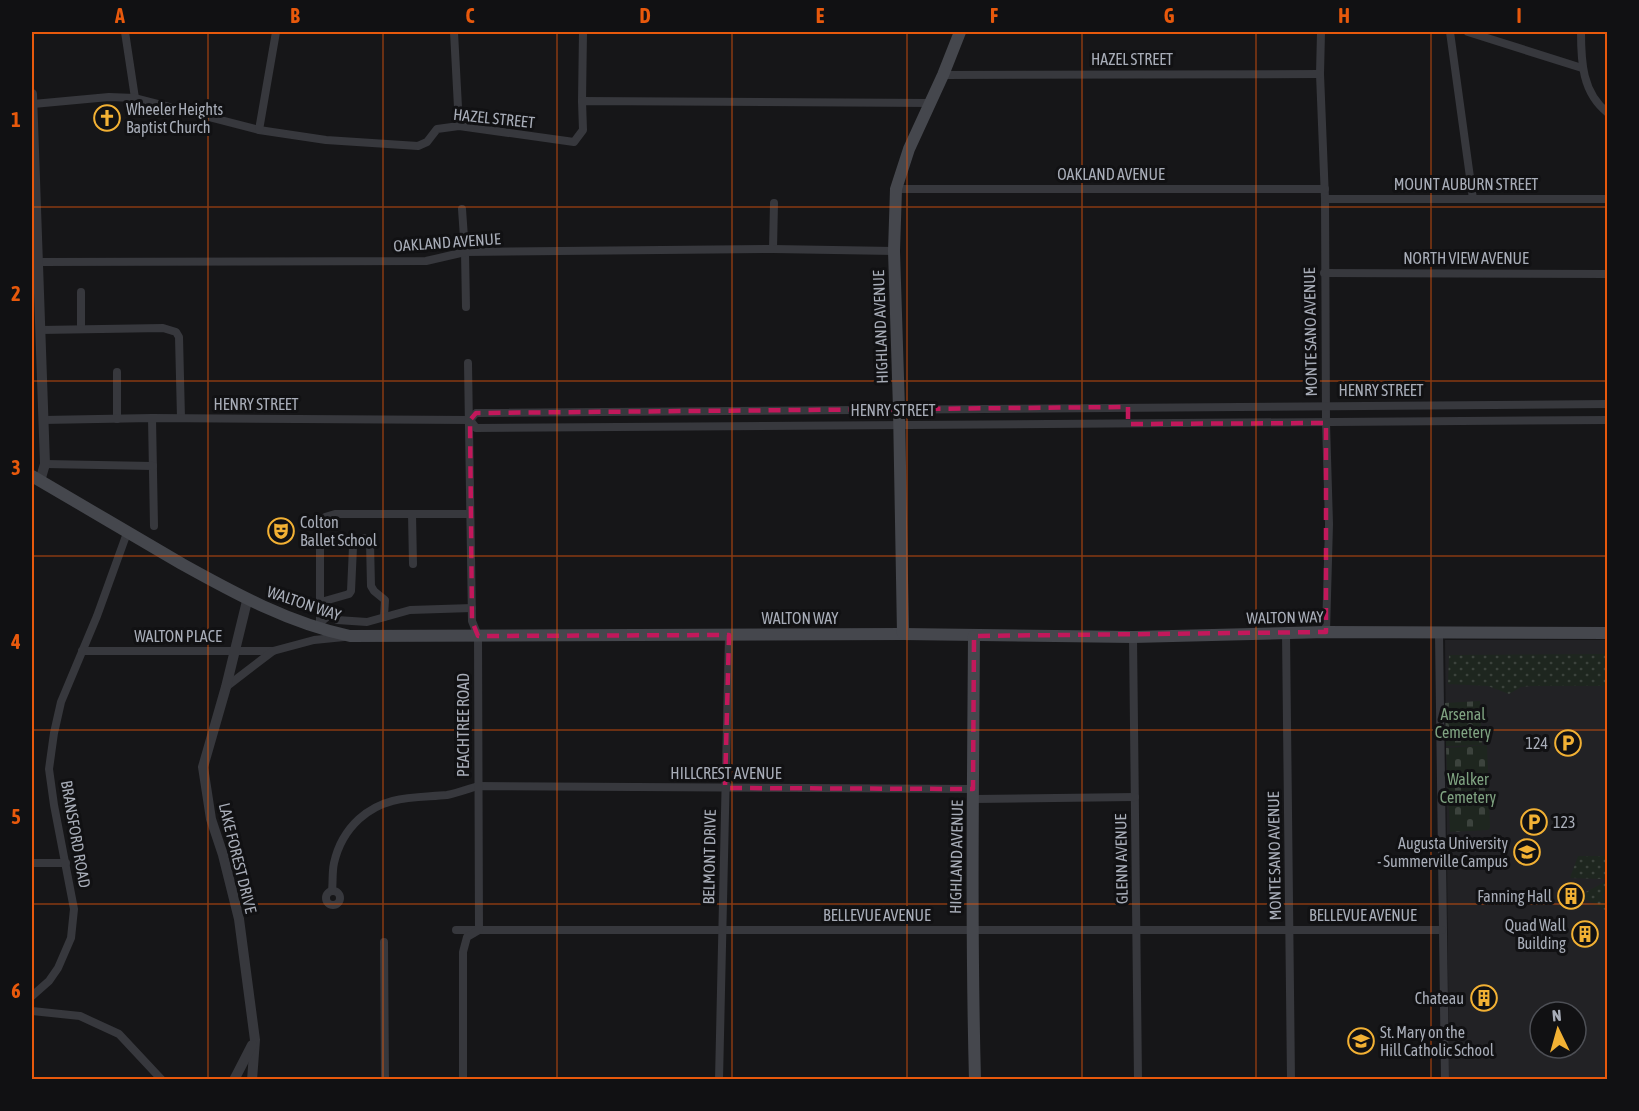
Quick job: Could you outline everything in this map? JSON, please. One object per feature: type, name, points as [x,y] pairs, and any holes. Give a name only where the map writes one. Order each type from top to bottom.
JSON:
[{"type":"main road","name":"HIGHLAND AVENUE","points":[[903,634],[894,251],[896,189],[909,149],[960,32]]},
{"type":"main road","name":"WALTON WAY","points":[[36,478],[247,601],[350,636],[903,634],[1133,637],[1326,632],[1608,633]]},
{"type":"main road","name":"HIGHLAND AVENUE","points":[[974,636],[971,930],[975,1080]]},
{"type":"street","points":[[125,32],[135,98]]},
{"type":"street","points":[[259,130],[276,32]]},
{"type":"street","points":[[454,32],[459,126]]},
{"type":"street","points":[[583,32],[582,102],[931,103]]},
{"type":"street","name":"MONTE SANO AVENUE","points":[[1321,32],[1329,524],[1326,632]]},
{"type":"street","points":[[1450,32],[1473,199]]},
{"type":"street","points":[[1468,32],[1581,68]]},
{"type":"street","points":[[1581,32],[1581,68],[1590,90],[1608,113]]},
{"type":"street","name":"HAZEL STREET","points":[[943,75],[1320,74]]},
{"type":"street","name":"HAZEL STREET","points":[[32,99],[135,98],[259,130],[327,140],[418,146],[427,142],[437,129],[459,126],[574,142],[583,130],[582,102]]},
{"type":"street","points":[[32,99],[45,464],[36,478]]},
{"type":"street","name":"OAKLAND AVENUE","points":[[896,189],[1325,189]]},
{"type":"street","name":"MOUNT AUBURN STREET","points":[[1325,199],[1608,199]]},
{"type":"street","points":[[773,249],[774,203]]},
{"type":"street","points":[[462,209],[466,307]]},
{"type":"street","name":"OAKLAND AVENUE","points":[[38,262],[426,261],[465,252],[773,249],[894,251]]},
{"type":"street","name":"NORTH VIEW AVENUE","points":[[1324,273],[1608,274]]},
{"type":"street","points":[[81,292],[81,329]]},
{"type":"street","points":[[40,330],[163,328],[176,332],[179,337],[181,418]]},
{"type":"street","name":"PEACHTREE ROAD","points":[[468,363],[472,621],[478,636],[479,930]]},
{"type":"street","points":[[117,372],[117,419]]},
{"type":"street","points":[[1506,404],[1506,422]]},
{"type":"street","name":"HENRY STREET","points":[[43,420],[181,418],[470,420],[476,413],[1607,404],[1607,420],[1506,422],[476,428],[470,420]]},
{"type":"street","points":[[1220,406],[1220,424]]},
{"type":"street","points":[[1050,407],[1052,424]]},
{"type":"street","points":[[1128,407],[1128,424]]},
{"type":"street","points":[[735,412],[735,426]]},
{"type":"street","points":[[569,413],[569,427]]},
{"type":"street","points":[[152,418],[154,526]]},
{"type":"street","points":[[45,464],[153,466]]},
{"type":"street","points":[[321,625],[320,525],[325,517],[335,514],[470,514]]},
{"type":"street","points":[[412,514],[413,564]]},
{"type":"street","name":"BRANSFORD ROAD","points":[[32,996],[49,981],[58,968],[71,938],[74,909],[49,769],[61,702],[127,533]]},
{"type":"street","points":[[321,602],[351,591],[353,547],[356,541],[364,538],[370,542],[371,586],[385,600],[384,618]]},
{"type":"street","name":"LAKE FOREST DRIVE","points":[[247,601],[203,767],[211,819],[223,855],[239,919],[255,1040],[252,1080]]},
{"type":"street","points":[[321,625],[327,616],[337,620],[367,622],[410,610],[472,608]]},
{"type":"street","name":"MONTE SANO AVENUE","points":[[1286,633],[1291,1080]]},
{"type":"street","points":[[1439,633],[1445,1080]]},
{"type":"street","name":"BELMONT DRIVE","points":[[719,1080],[729,635]]},
{"type":"street","points":[[226,687],[277,650],[314,640],[350,636]]},
{"type":"street","name":"GLENN AVENUE","points":[[1133,637],[1138,1080]]},
{"type":"street","name":"WALTON PLACE","points":[[82,651],[277,650]]},
{"type":"street","name":"HILLCREST AVENUE","points":[[332,891],[334,864],[340,845],[348,830],[370,808],[384,802],[449,795],[478,786],[726,788],[1135,797]]},
{"type":"street","points":[[32,863],[66,863]]},
{"type":"street","name":"BELLEVUE AVENUE","points":[[456,930],[1442,930]]},
{"type":"street","points":[[463,1080],[463,952],[467,937],[479,930]]},
{"type":"street","points":[[384,942],[385,1080]]},
{"type":"street","points":[[32,1011],[80,1016],[118,1034],[162,1080]]},
{"type":"street","points":[[234,1080],[255,1040]]},
{"type":"highlighted area","points":[[1128,407],[1128,424],[1326,423],[1326,632],[974,636],[973,789],[725,788],[729,635],[478,636],[472,621],[470,420],[476,413]]},
{"type":"shaded area","name":"Augusta University - Summerville Campus","points":[[1445,640],[1607,640],[1607,1079],[1449,1079]]},
{"type":"green space","points":[[1607,654],[1607,686],[1531,686],[1521,687],[1509,694],[1488,686],[1448,684],[1449,655]]},
{"type":"green space","name":"Arsenal Cemetery","points":[[1480,701],[1482,745],[1446,746],[1445,703]]},
{"type":"green space","name":"Walker Cemetery","points":[[1487,745],[1490,828],[1450,832],[1446,748]]},
{"type":"green space","points":[[1578,856],[1605,856],[1605,879],[1570,878]]},
{"type":"green space","points":[[1605,882],[1605,892],[1602,896],[1605,900],[1605,910],[1584,898],[1584,893]]},
{"type":"place","name":"Wheeler Heights Baptist Church","points":[[107,118]]},
{"type":"place","name":"Colton Ballet School","points":[[281,531]]},
{"type":"place","name":"124","points":[[1568,743]]},
{"type":"place","name":"123","points":[[1534,822]]},
{"type":"place","name":"Augusta University - Summerville Campus","points":[[1527,852]]},
{"type":"place","name":"Fanning Hall","points":[[1571,896]]},
{"type":"place","name":"Quad Wall Building","points":[[1585,934]]},
{"type":"place","name":"Chateau","points":[[1484,998]]},
{"type":"place","name":"St. Mary on the Hill Catholic School","points":[[1361,1041]]}]
